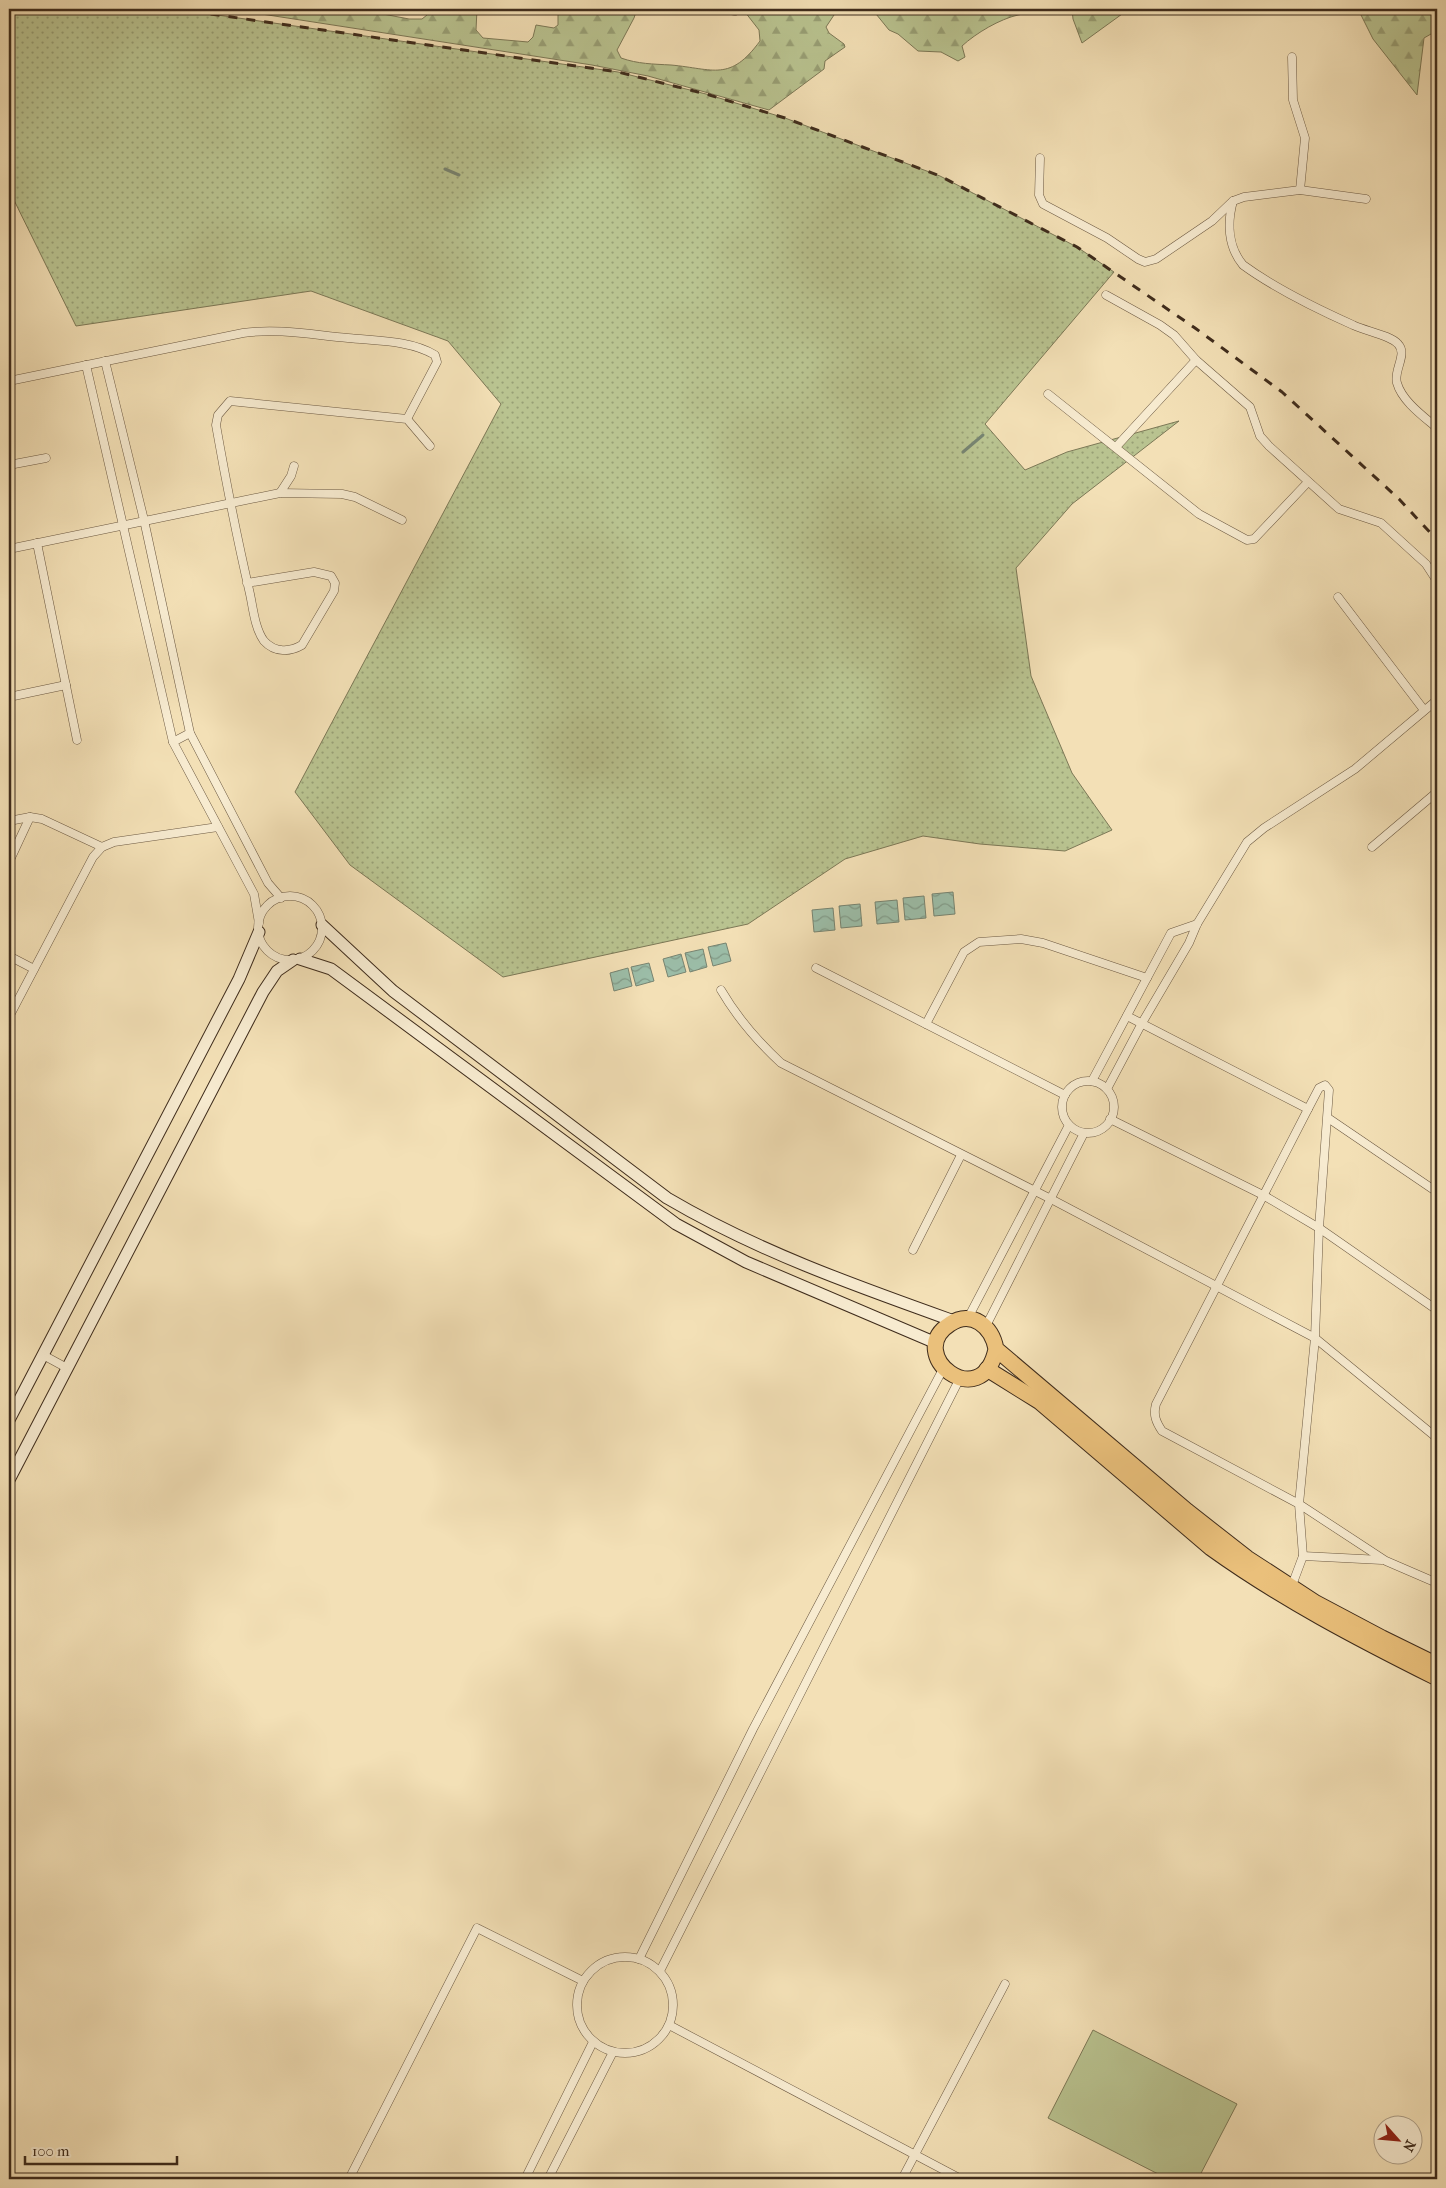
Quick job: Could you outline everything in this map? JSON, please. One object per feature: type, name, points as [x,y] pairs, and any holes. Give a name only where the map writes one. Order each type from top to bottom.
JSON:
[{"type":"highway","points":[[961,1320],[978,1321],[986,1326],[994,1337],[996,1350],[994,1360],[988,1370],[974,1377],[960,1378],[944,1369],[937,1357],[936,1343],[946,1326],[961,1320]]},
{"type":"highway","points":[[996,1350],[1187,1511],[1290,1593],[1316,1603],[1437,1665]]},
{"type":"highway","points":[[988,1370],[1040,1402],[1211,1548],[1290,1593],[1362,1641],[1437,1678]]},
{"type":"street","points":[[723,9],[735,11]]},
{"type":"street","points":[[1292,57],[1294,100],[1304,138],[1300,190]]},
{"type":"street","points":[[1040,158],[1039,195],[1043,204],[1107,238],[1145,262],[1156,259],[1212,221],[1233,201],[1244,197],[1300,190],[1366,199]]},
{"type":"street","points":[[1233,201],[1228,230],[1239,261],[1280,288],[1354,326],[1395,340],[1401,347],[1402,352],[1396,373],[1398,387],[1421,414],[1437,428]]},
{"type":"street","points":[[1106,295],[1160,325],[1174,335],[1196,360],[1250,407],[1260,436],[1269,446],[1338,509],[1381,523],[1426,564],[1437,581]]},
{"type":"street","points":[[9,382],[105,361],[261,331],[406,345],[432,353],[437,358],[407,420]]},
{"type":"street","points":[[1116,448],[1196,360]]},
{"type":"street","points":[[105,361],[144,520],[190,733],[268,883],[281,898]]},
{"type":"street","points":[[86,365],[173,742],[254,894],[259,927],[266,950],[274,956],[331,969],[676,1224],[746,1262],[936,1343]]},
{"type":"street","points":[[1048,394],[1199,514],[1247,540],[1254,539],[1308,482]]},
{"type":"street","points":[[248,583],[314,572],[331,576],[335,583],[334,591],[302,645],[294,650],[282,650],[271,646],[264,640],[258,629],[230,504],[216,425],[218,415],[230,401],[407,420],[430,446]]},
{"type":"street","points":[[9,465],[46,458]]},
{"type":"street","points":[[280,493],[291,476],[294,466]]},
{"type":"street","points":[[9,549],[280,493],[342,494],[355,497],[402,520]]},
{"type":"street","points":[[36,543],[77,740]]},
{"type":"street","points":[[1338,597],[1424,710]]},
{"type":"street","points":[[9,696],[66,685]]},
{"type":"street","points":[[1107,1089],[1142,1023],[1189,943],[1197,924],[1247,842],[1264,828],[1355,769],[1437,700]]},
{"type":"street","points":[[173,742],[190,733]]},
{"type":"street","points":[[1372,847],[1437,792]]},
{"type":"street","points":[[9,821],[30,817],[42,819],[102,848]]},
{"type":"street","points":[[9,862],[30,817]]},
{"type":"street","points":[[9,1017],[94,857],[102,848],[114,842],[218,827]]},
{"type":"street","points":[[9,1420],[239,979],[266,907],[281,898],[291,896],[308,902],[315,908],[322,925],[393,991],[667,1198],[709,1223],[763,1249],[961,1320],[1069,1125]]},
{"type":"street","points":[[1092,1082],[1170,933],[1197,924]]},
{"type":"street","points":[[9,1480],[262,992],[277,971],[310,954],[317,946],[321,936],[322,925]]},
{"type":"street","points":[[926,1024],[964,952],[979,942],[1021,939],[1043,943],[1147,978]]},
{"type":"street","points":[[9,956],[34,970]]},
{"type":"street","points":[[816,968],[1065,1095]]},
{"type":"street","points":[[721,990],[735,1014],[755,1039],[781,1063],[1051,1199],[1216,1288],[1314,1338],[1437,1438]]},
{"type":"street","points":[[1127,1016],[1308,1109]]},
{"type":"street","points":[[1092,1082],[1107,1089],[1113,1103],[1110,1119],[1099,1130],[1084,1133],[1069,1125],[1062,1111],[1065,1095],[1076,1084],[1092,1082]]},
{"type":"street","points":[[1290,1593],[1303,1556],[1299,1504],[1314,1338],[1319,1228],[1328,1118],[1329,1090],[1325,1085],[1319,1088],[1156,1404],[1154,1412],[1156,1422],[1162,1431],[1299,1504],[1386,1561],[1437,1584]]},
{"type":"street","points":[[1328,1118],[1437,1192]]},
{"type":"street","points":[[1110,1119],[1263,1195],[1319,1228],[1437,1310]]},
{"type":"street","points":[[986,1326],[1084,1133]]},
{"type":"street","points":[[913,1250],[961,1155]]},
{"type":"street","points":[[43,1355],[67,1368]]},
{"type":"street","points":[[639,1959],[753,1729],[944,1369]]},
{"type":"street","points":[[660,1971],[960,1378]]},
{"type":"street","points":[[1303,1556],[1386,1561]]},
{"type":"street","points":[[349,2179],[477,1928],[583,1981]]},
{"type":"street","points":[[626,1956],[650,1963],[660,1971],[668,1983],[673,1996],[673,2011],[669,2025],[662,2037],[646,2049],[626,2054],[612,2052],[593,2042],[584,2032],[578,2014],[578,1994],[583,1981],[591,1971],[601,1963],[613,1958],[626,1956]]},
{"type":"street","points":[[902,2179],[1005,1984]]},
{"type":"street","points":[[669,2025],[961,2179]]},
{"type":"street","points":[[525,2179],[593,2042]]},
{"type":"street","points":[[548,2179],[612,2052]]},
{"type":"green space","points":[[9,9],[175,9],[618,72],[706,94],[785,118],[940,176],[1077,247],[1114,272],[985,424],[1025,470],[1067,452],[1179,421],[1072,504],[1016,568],[1031,676],[1072,773],[1112,830],[1065,851],[980,844],[923,836],[845,859],[748,924],[503,977],[350,865],[295,792],[501,404],[448,341],[311,291],[76,326],[9,190]]},
{"type":"green space","points":[[229,9],[357,9],[409,19],[422,19],[430,9],[477,9],[476,30],[483,38],[528,42],[533,37],[536,25],[554,28],[558,25],[558,9],[637,9],[617,50],[621,58],[640,63],[720,70],[730,68],[739,63],[760,41],[759,30],[745,12],[745,9],[838,9],[826,27],[829,33],[844,44],[845,47],[825,61],[824,69],[769,110],[648,76],[592,65]]},
{"type":"green space","points":[[872,9],[1049,9],[1038,14],[1022,14],[1011,17],[988,27],[962,46],[965,57],[958,61],[941,52],[918,51],[898,34],[889,30]]},
{"type":"green space","points":[[1072,9],[1129,9],[1082,43],[1073,19]]},
{"type":"green space","points":[[1358,9],[1437,9],[1437,35],[1431,34],[1424,38],[1417,95],[1373,39]]},
{"type":"green space","points":[[1093,2030],[1237,2104],[1198,2179],[1168,2179],[1048,2118]]},
{"type":"water","points":[[953,892],[955,914],[934,916],[932,894]]},
{"type":"water","points":[[924,896],[926,918],[905,920],[903,898]]},
{"type":"water","points":[[897,900],[899,922],[877,924],[875,902]]},
{"type":"water","points":[[860,904],[862,926],[841,928],[839,906]]},
{"type":"water","points":[[833,908],[835,930],[814,932],[812,910]]},
{"type":"water","points":[[726,943],[731,961],[713,966],[708,947]]},
{"type":"water","points":[[703,949],[707,967],[690,972],[685,953]]},
{"type":"water","points":[[681,954],[686,972],[668,977],[663,959]]},
{"type":"water","points":[[649,963],[654,981],[636,986],[631,967]]},
{"type":"water","points":[[628,968],[632,986],[614,991],[610,973]]},
{"type":"waterway","points":[[445,169],[459,175]]},
{"type":"waterway","points":[[963,452],[983,435]]},
{"type":"railway","points":[[175,9],[618,72],[706,94],[785,118],[940,176],[1077,247],[1195,328],[1282,392],[1399,499],[1437,540]]}]
